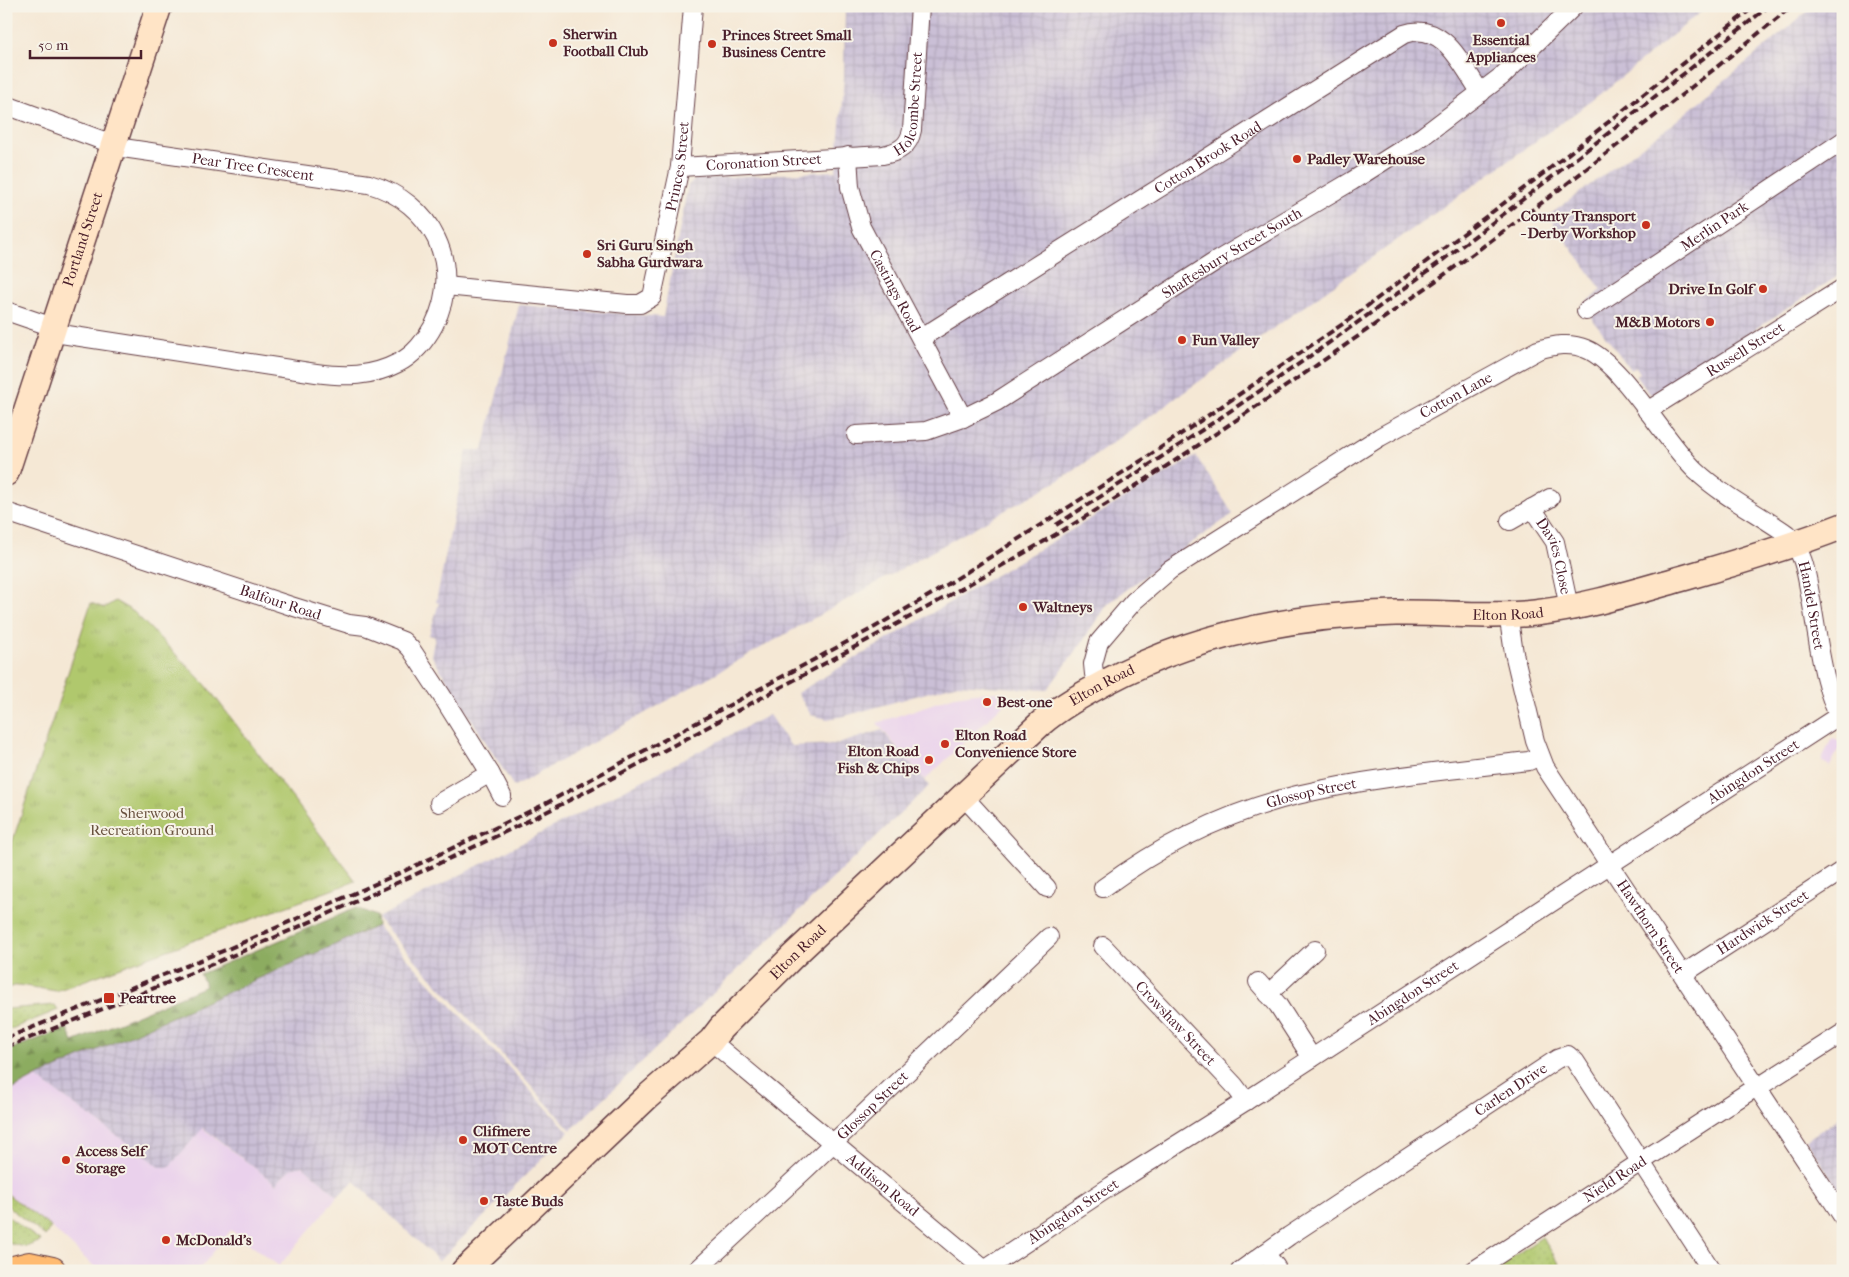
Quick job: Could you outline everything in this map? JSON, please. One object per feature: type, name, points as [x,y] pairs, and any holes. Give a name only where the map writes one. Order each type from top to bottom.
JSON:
[{"type":"street","name":"Portland Street","points":[[6,473],[159,6]]},
{"type":"street","name":"Princes Street","points":[[446,286],[627,304],[640,304],[652,296],[680,167],[693,6]]},
{"type":"street","name":"Holcombe Street","points":[[848,156],[894,152],[909,140],[912,130],[920,6]]},
{"type":"street","name":"Shaftesbury Street South","points":[[856,435],[920,432],[963,418],[996,402],[1216,261],[1352,181],[1422,136],[1481,93],[1524,56],[1574,6]]},
{"type":"street","name":"Cotton Brook Road","points":[[921,338],[1404,34],[1424,30],[1439,37],[1481,93]]},
{"type":"street","name":"Pear Tree Crescent","points":[[6,105],[123,148],[369,184],[387,190],[412,207],[436,237],[444,258],[446,286],[436,321],[417,348],[398,363],[369,374],[352,377],[60,334],[53,329],[6,311]]},
{"type":"street","name":"Merlin Park","points":[[1586,311],[1843,142]]},
{"type":"street","name":"Coronation Street","points":[[680,167],[848,156]]},
{"type":"street","name":"Castings Road","points":[[848,156],[850,187],[861,227],[963,418]]},
{"type":"street","name":"Russell Street","points":[[1647,411],[1843,288]]},
{"type":"street","name":"Cotton Lane","points":[[1100,685],[1094,674],[1093,664],[1099,642],[1134,601],[1170,570],[1380,437],[1538,350],[1564,345],[1580,347],[1604,360],[1647,411],[1681,456],[1698,472],[1787,534],[1797,544]]},
{"type":"street","name":"Davies Close","points":[[1510,521],[1550,498]]},
{"type":"street","name":"Davies Close","points":[[1532,508],[1555,542],[1569,607]]},
{"type":"street","name":"Balfour Road","points":[[6,512],[291,606],[349,624],[365,626],[403,641],[411,649],[490,773],[502,796]]},
{"type":"street","points":[[1797,544],[1843,526]]},
{"type":"street","name":"Elton Road","points":[[464,1271],[646,1098],[711,1041],[721,1028],[792,957],[963,796],[1052,714],[1100,685],[1147,661],[1184,646],[1269,625],[1342,615],[1396,613],[1508,614],[1569,607],[1631,593],[1797,544]]},
{"type":"street","name":"Handel Street","points":[[1797,544],[1805,569],[1829,690],[1841,718]]},
{"type":"street","name":"Hawthorn Street","points":[[1508,614],[1514,653],[1540,756],[1559,789],[1610,863],[1843,1217]]},
{"type":"street","name":"Abingdon Street","points":[[984,1270],[1610,863],[1841,718]]},
{"type":"street","name":"Glossop Street","points":[[1103,888],[1142,861],[1174,843],[1268,803],[1297,795],[1346,786],[1530,761],[1540,756]]},
{"type":"street","points":[[439,803],[490,773]]},
{"type":"street","points":[[963,796],[1047,888]]},
{"type":"street","name":"Hardwick Street","points":[[1683,974],[1843,870]]},
{"type":"street","name":"Glossop Street","points":[[696,1271],[1049,937]]},
{"type":"street","name":"Crowshaw Street","points":[[1103,946],[1234,1085],[1246,1101]]},
{"type":"street","points":[[1312,1058],[1278,1005],[1263,988],[1315,950]]},
{"type":"street","name":"Nield Road","points":[[1473,1271],[1756,1087],[1843,1034]]},
{"type":"street","name":"Addison Road","points":[[711,1041],[984,1270]]},
{"type":"street","name":"Carlen Drive","points":[[1240,1271],[1563,1056],[1568,1055],[1575,1061],[1642,1161],[1712,1271]]},
{"type":"street","points":[[1265,1253],[1276,1267]]},
{"type":"shaded area","points":[[845,6],[1708,6],[1592,101],[1068,475],[514,787],[431,655],[435,637],[429,635],[439,603],[436,602],[467,450],[483,450],[519,305],[663,317],[688,185],[696,179],[836,171],[844,77]]},
{"type":"shaded area","points":[[1814,6],[1843,6],[1843,273],[1651,395],[1636,376],[1640,373],[1636,367],[1631,370],[1582,305],[1602,290],[1548,216],[1671,125]]},
{"type":"shaded area","points":[[1196,456],[1233,514],[1106,605],[1081,644],[1047,690],[958,684],[845,716],[827,719],[811,715],[797,693]]},
{"type":"shaded area","points":[[1001,692],[1008,700],[925,780],[877,723],[955,696]]},
{"type":"shaded area","points":[[769,715],[791,746],[838,744],[882,730],[929,786],[571,1130],[377,918]]},
{"type":"shaded area","points":[[1832,738],[1842,743],[1830,766],[1821,761]]},
{"type":"shaded area","points":[[377,926],[569,1132],[439,1261],[354,1181],[338,1196],[303,1166],[290,1169],[276,1184],[203,1128],[169,1167],[160,1167],[36,1077]]},
{"type":"shaded area","points":[[36,1077],[160,1167],[169,1167],[202,1128],[276,1184],[290,1169],[303,1166],[338,1196],[279,1266],[231,1230],[198,1271],[99,1271],[51,1227],[6,1192],[6,1093]]},
{"type":"shaded area","points":[[1843,1116],[1843,1196],[1806,1140]]},
{"type":"green space","name":"Sherwood Recreation Ground","points":[[115,601],[134,612],[205,684],[356,881],[56,991],[19,985],[6,988],[6,861],[91,603],[104,608]]},
{"type":"green space","points":[[356,908],[376,916],[377,926],[36,1077],[6,1093],[6,1051],[67,1028],[73,1042],[206,986],[200,974]]},
{"type":"green space","points":[[55,1005],[58,1010],[6,1031],[6,1009]]},
{"type":"green space","points":[[6,1193],[51,1227],[45,1236],[6,1205]]},
{"type":"green space","points":[[6,1215],[41,1241],[26,1247],[6,1243]]},
{"type":"green space","points":[[1542,1237],[1564,1271],[1492,1271]]},
{"type":"railway","points":[[6,1038],[228,949],[400,873],[541,806],[875,627],[937,591],[1147,457],[1350,319],[1544,173],[1755,6]]},
{"type":"railway","points":[[1056,525],[1243,402],[1407,286],[1563,168],[1769,6]]},
{"type":"railway","points":[[6,1047],[142,993],[277,936],[410,877],[542,814],[709,726],[1032,549],[1162,469],[1404,304],[1562,188],[1792,6]]},
{"type":"place","name":"Essential Appliances","points":[[1501,23]]},
{"type":"place","name":"Sherwin Football Club","points":[[553,43]]},
{"type":"place","name":"Princes Street Small Business Centre","points":[[712,44]]},
{"type":"place","name":"Padley Warehouse","points":[[1297,159]]},
{"type":"place","name":"County Transport - Derby Workshop","points":[[1646,225]]},
{"type":"place","name":"Sri Guru Singh Sabha Gurdwara","points":[[587,254]]},
{"type":"place","name":"Drive In Golf","points":[[1763,289]]},
{"type":"place","name":"M&B Motors","points":[[1710,322]]},
{"type":"place","name":"Fun Valley","points":[[1182,340]]},
{"type":"place","name":"Waltneys","points":[[1023,607]]},
{"type":"place","name":"Best-one","points":[[987,702]]},
{"type":"place","name":"Elton Road Convenience Store","points":[[945,744]]},
{"type":"place","name":"Elton Road Fish & Chips","points":[[929,760]]},
{"type":"place","name":"Peartree","points":[[109,998]]},
{"type":"place","name":"Clifmere MOT Centre","points":[[463,1140]]},
{"type":"place","name":"Access Self Storage","points":[[66,1160]]},
{"type":"place","name":"Taste Buds","points":[[484,1201]]},
{"type":"place","name":"McDonald's","points":[[166,1240]]}]
